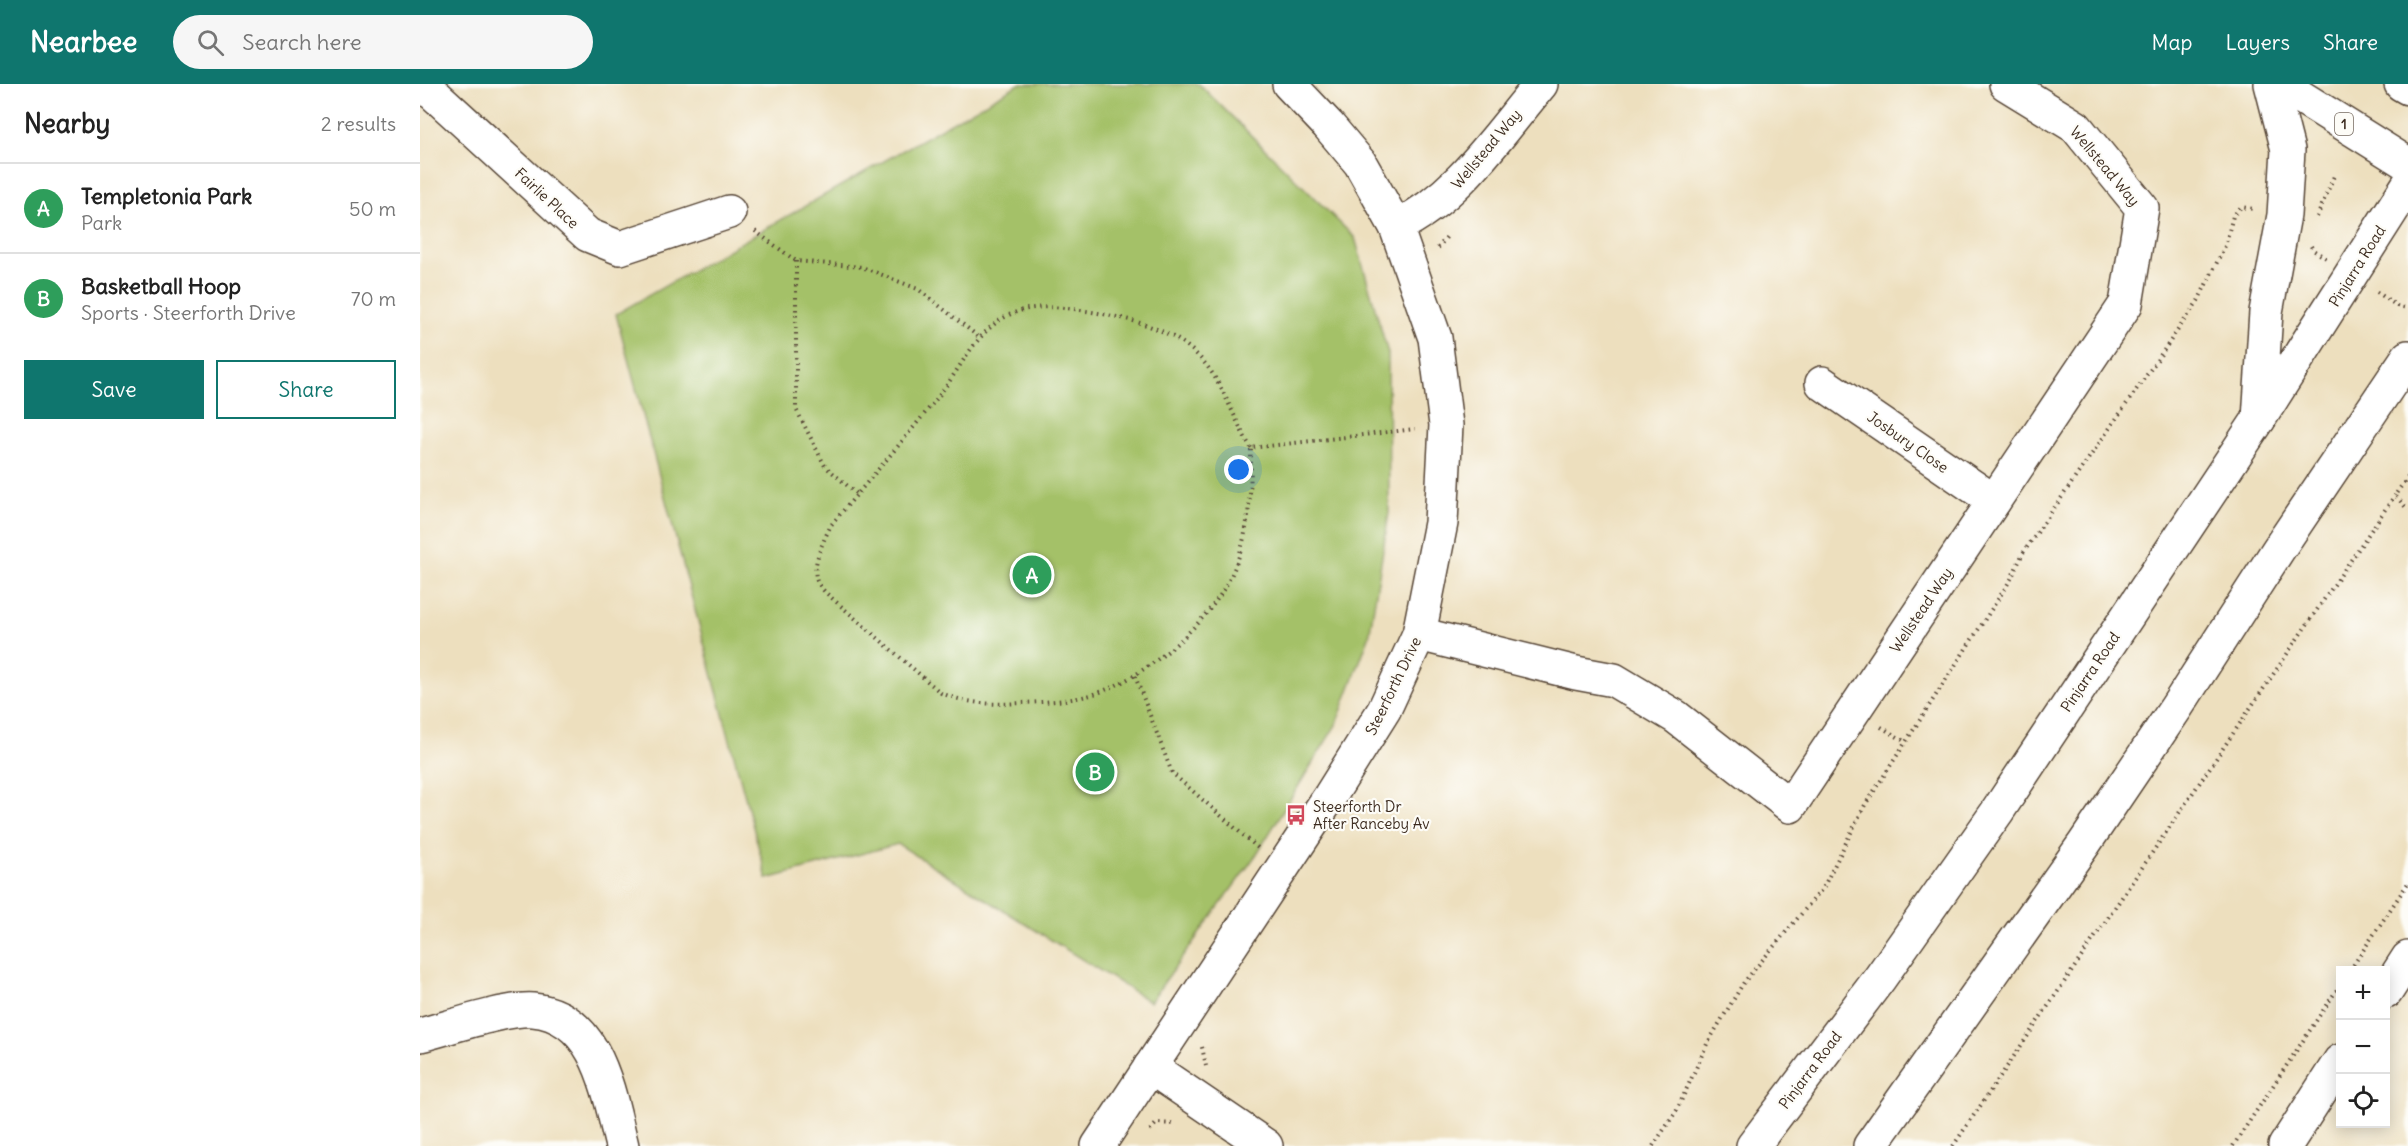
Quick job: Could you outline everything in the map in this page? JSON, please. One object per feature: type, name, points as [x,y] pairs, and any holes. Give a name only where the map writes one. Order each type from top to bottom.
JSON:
[{"type":"main road","name":"Fairlie Place","points":[[423,84],[588,235],[620,248],[729,212]]},
{"type":"main road","name":"Steerforth Drive","points":[[1098,1146],[1384,710],[1419,634],[1441,523],[1446,425],[1435,338],[1396,227],[1360,164],[1328,125],[1289,84]]},
{"type":"main road","name":"Wellstead Way","points":[[1396,227],[1426,211],[1452,191],[1541,84]]},
{"type":"main road","name":"Wellstead Way","points":[[1419,634],[1576,673],[1614,680],[1676,717],[1790,806],[2126,304],[2142,208],[2076,127],[2006,84]]},
{"type":"main road","points":[[2259,419],[2266,312],[2284,215],[2288,150],[2271,84]]},
{"type":"main road","name":"1","points":[[2280,84],[2408,164]]},
{"type":"main road","points":[[2401,84],[2408,88]]},
{"type":"main road","name":"Pinjarra Road","points":[[1753,1146],[1880,978],[1990,821],[2259,419],[2408,185]]},
{"type":"main road","points":[[1870,1146],[2091,834],[2405,366]]},
{"type":"main road","name":"Josbury Close","points":[[1822,383],[1994,501]]},
{"type":"main road","points":[[2390,985],[2408,958]]},
{"type":"main road","points":[[420,1035],[498,1015],[532,1010],[564,1019],[589,1043],[604,1076],[622,1146]]},
{"type":"main road","points":[[1150,1067],[1266,1146]]},
{"type":"main road","points":[[2294,1143],[2336,1068]]},
{"type":"path","points":[[1653,1146],[1677,1110],[1707,1044],[1744,982],[1823,888],[1865,805],[2012,579],[2023,553],[2198,300],[2225,246],[2233,216],[2241,207],[2284,215]]},
{"type":"path","points":[[729,212],[796,261],[862,267],[918,289],[980,338]]},
{"type":"path","points":[[796,261],[796,409],[825,466],[857,494]]},
{"type":"path","points":[[1049,307],[1080,310],[1145,324],[1173,335],[1213,374],[1251,448],[1251,489],[1244,536],[1230,578],[1221,593],[1197,622],[1167,651],[1135,676],[1094,694],[1041,702],[983,705],[961,701],[941,693],[826,593],[817,580],[817,566],[822,546],[831,525],[943,391],[955,370],[980,338],[1007,315],[1032,308],[1049,307]]},
{"type":"path","points":[[1251,448],[1422,428]]},
{"type":"path","points":[[1953,1146],[2408,477]]},
{"type":"path","points":[[2395,495],[2408,510]]},
{"type":"path","points":[[1135,676],[1172,773],[1282,868]]},
{"type":"path","points":[[2353,966],[2408,884]]},
{"type":"path","points":[[2234,1146],[2336,991]]},
{"type":"path","points":[[1202,1045],[1203,1059],[1208,1072]]},
{"type":"path","points":[[1149,1131],[1157,1123],[1184,1125]]},
{"type":"green space","points":[[1019,84],[1199,84],[1355,238],[1388,353],[1389,513],[1369,637],[1336,725],[1256,855],[1150,1002],[898,844],[767,879],[616,314]]},
{"type":"place","name":"Templetonia Park","points":[[1032,575]]},
{"type":"place","name":"Basketball Hoop","points":[[1095,772]]},
{"type":"place","name":"Steerforth Dr After Ranceby Av","points":[[1296,815]]}]
